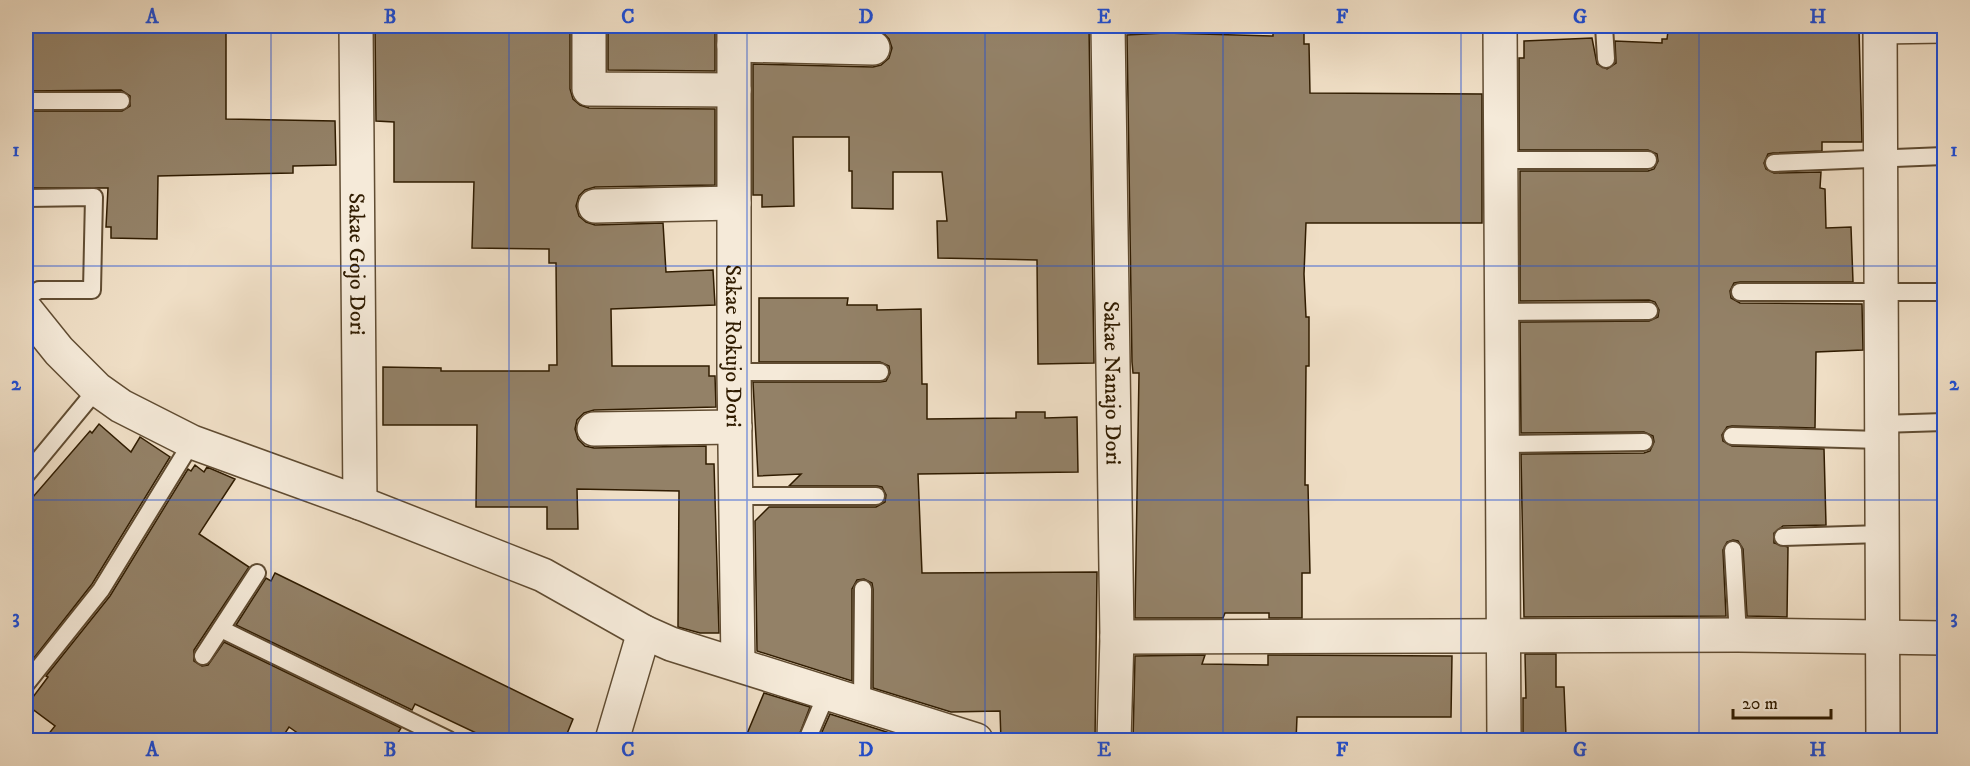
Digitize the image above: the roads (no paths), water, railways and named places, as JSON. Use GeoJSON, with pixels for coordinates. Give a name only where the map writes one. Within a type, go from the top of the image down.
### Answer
{"type":"FeatureCollection","features":[{"type":"Feature","properties":{"kind":"street","name":"Sakae Gojo Dori"},"geometry":{"type":"LineString","coordinates":[[356,26],[360,503]]}},
{"type":"Feature","properties":{"kind":"street"},"geometry":{"type":"LineString","coordinates":[[589,26],[589,89],[734,90]]}},
{"type":"Feature","properties":{"kind":"street","name":"Sakae Nanajo Dori"},"geometry":{"type":"LineString","coordinates":[[1108,26],[1117,637],[1114,741]]}},
{"type":"Feature","properties":{"kind":"street"},"geometry":{"type":"LineString","coordinates":[[1500,26],[1504,741]]}},
{"type":"Feature","properties":{"kind":"street"},"geometry":{"type":"LineString","coordinates":[[1883,741],[1880,26],[1944,26]]}},
{"type":"Feature","properties":{"kind":"street"},"geometry":{"type":"LineString","coordinates":[[734,35],[873,48]]}},
{"type":"Feature","properties":{"kind":"street","name":"Sakae Rokujo Dori"},"geometry":{"type":"LineString","coordinates":[[734,35],[734,372],[738,664]]}},
{"type":"Feature","properties":{"kind":"street"},"geometry":{"type":"LineString","coordinates":[[595,206],[734,202]]}},
{"type":"Feature","properties":{"kind":"street"},"geometry":{"type":"LineString","coordinates":[[26,310],[59,351],[97,389],[121,406],[192,442],[360,503],[543,575],[644,632],[671,644],[976,741]]}},
{"type":"Feature","properties":{"kind":"street"},"geometry":{"type":"LineString","coordinates":[[594,429],[735,427]]}},
{"type":"Feature","properties":{"kind":"street"},"geometry":{"type":"LineString","coordinates":[[612,741],[644,632]]}},
{"type":"Feature","properties":{"kind":"street"},"geometry":{"type":"LineString","coordinates":[[1117,637],[1738,635],[1944,638]]}},
{"type":"Feature","properties":{"kind":"lane"},"geometry":{"type":"LineString","coordinates":[[1604,26],[1606,59]]}},
{"type":"Feature","properties":{"kind":"lane"},"geometry":{"type":"LineString","coordinates":[[26,101],[121,101]]}},
{"type":"Feature","properties":{"kind":"lane"},"geometry":{"type":"LineString","coordinates":[[1774,163],[1944,156]]}},
{"type":"Feature","properties":{"kind":"lane"},"geometry":{"type":"LineString","coordinates":[[1499,160],[1648,160]]}},
{"type":"Feature","properties":{"kind":"lane"},"geometry":{"type":"LineString","coordinates":[[26,198],[94,196],[92,290],[39,290],[26,298]]}},
{"type":"Feature","properties":{"kind":"lane"},"geometry":{"type":"LineString","coordinates":[[1740,292],[1944,292]]}},
{"type":"Feature","properties":{"kind":"lane"},"geometry":{"type":"LineString","coordinates":[[1501,312],[1649,311]]}},
{"type":"Feature","properties":{"kind":"lane"},"geometry":{"type":"LineString","coordinates":[[734,372],[880,372]]}},
{"type":"Feature","properties":{"kind":"lane"},"geometry":{"type":"LineString","coordinates":[[26,475],[97,389]]}},
{"type":"Feature","properties":{"kind":"lane"},"geometry":{"type":"LineString","coordinates":[[1732,436],[1881,432],[1944,422]]}},
{"type":"Feature","properties":{"kind":"lane"},"geometry":{"type":"LineString","coordinates":[[26,684],[101,590],[192,442]]}},
{"type":"Feature","properties":{"kind":"lane"},"geometry":{"type":"LineString","coordinates":[[1501,444],[1644,442]]}},
{"type":"Feature","properties":{"kind":"lane"},"geometry":{"type":"LineString","coordinates":[[737,496],[876,496]]}},
{"type":"Feature","properties":{"kind":"lane"},"geometry":{"type":"LineString","coordinates":[[1783,537],[1881,534]]}},
{"type":"Feature","properties":{"kind":"lane"},"geometry":{"type":"LineString","coordinates":[[1734,550],[1738,635]]}},
{"type":"Feature","properties":{"kind":"lane"},"geometry":{"type":"LineString","coordinates":[[203,656],[257,573]]}},
{"type":"Feature","properties":{"kind":"lane"},"geometry":{"type":"LineString","coordinates":[[862,705],[863,589]]}},
{"type":"Feature","properties":{"kind":"lane"},"geometry":{"type":"LineString","coordinates":[[221,629],[449,741]]}},
{"type":"Feature","properties":{"kind":"lane"},"geometry":{"type":"LineString","coordinates":[[807,741],[827,693]]}}]}
